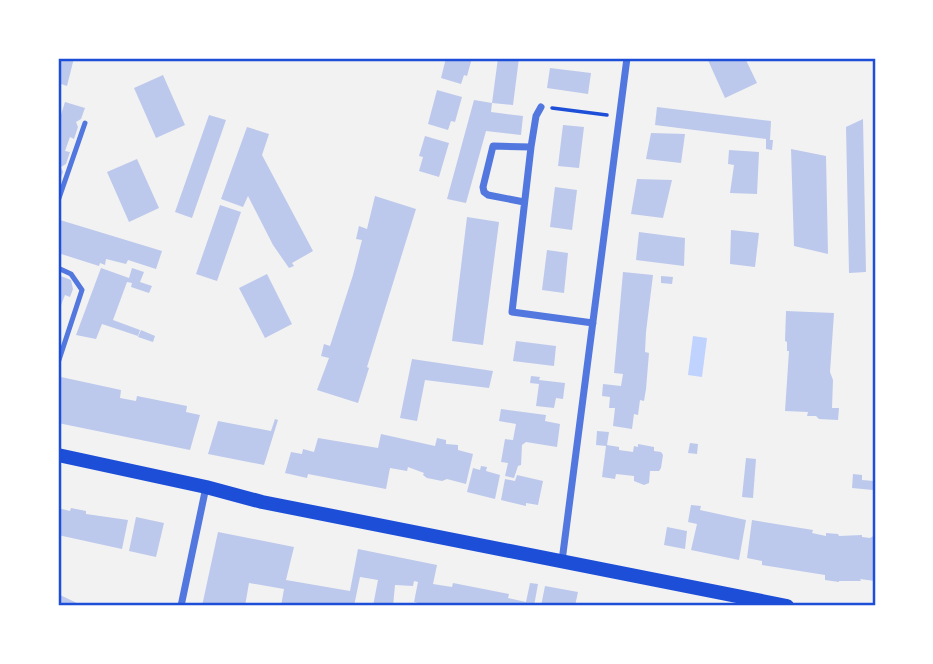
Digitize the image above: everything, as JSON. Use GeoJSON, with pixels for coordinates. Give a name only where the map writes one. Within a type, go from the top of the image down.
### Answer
{"type":"FeatureCollection","features":[{"type":"Feature","properties":{"kind":"main road"},"geometry":{"type":"LineString","coordinates":[[58,455],[262,502],[787,606]]}},
{"type":"Feature","properties":{"kind":"street"},"geometry":{"type":"LineString","coordinates":[[562,562],[627,58]]}},
{"type":"Feature","properties":{"kind":"street"},"geometry":{"type":"LineString","coordinates":[[541,107],[536,116],[531,147],[513,312],[593,323]]}},
{"type":"Feature","properties":{"kind":"street"},"geometry":{"type":"LineString","coordinates":[[524,202],[488,195],[483,187],[493,146],[531,147]]}},
{"type":"Feature","properties":{"kind":"street"},"geometry":{"type":"LineString","coordinates":[[181,606],[206,487]]}},
{"type":"Feature","properties":{"kind":"lane"},"geometry":{"type":"LineString","coordinates":[[58,201],[85,123]]}},
{"type":"Feature","properties":{"kind":"lane"},"geometry":{"type":"LineString","coordinates":[[58,268],[71,274],[82,290],[58,363]]}},
{"type":"Feature","properties":{"kind":"path"},"geometry":{"type":"LineString","coordinates":[[541,107],[620,116]]}},
{"type":"Feature","properties":{"kind":"water"},"geometry":{"type":"Polygon","coordinates":[[[693,336],[707,338],[702,377],[688,375],[693,336]]]}},
{"type":"Feature","properties":{"kind":"building"},"geometry":{"type":"Polygon","coordinates":[[[58,58],[74,58],[67,86],[58,83],[58,58]]]}},
{"type":"Feature","properties":{"kind":"building"},"geometry":{"type":"Polygon","coordinates":[[[446,58],[472,58],[467,76],[464,75],[461,84],[441,78],[446,58]]]}},
{"type":"Feature","properties":{"kind":"building"},"geometry":{"type":"Polygon","coordinates":[[[498,58],[519,58],[513,105],[492,103],[498,58]]]}},
{"type":"Feature","properties":{"kind":"building"},"geometry":{"type":"Polygon","coordinates":[[[707,58],[745,58],[757,83],[725,98],[707,58]]]}},
{"type":"Feature","properties":{"kind":"building"},"geometry":{"type":"Polygon","coordinates":[[[550,68],[591,73],[588,94],[547,88],[550,68]]]}},
{"type":"Feature","properties":{"kind":"building"},"geometry":{"type":"Polygon","coordinates":[[[163,75],[185,125],[156,138],[134,88],[163,75]]]}},
{"type":"Feature","properties":{"kind":"building"},"geometry":{"type":"Polygon","coordinates":[[[437,90],[462,97],[455,122],[451,121],[448,130],[428,124],[437,90]]]}},
{"type":"Feature","properties":{"kind":"building"},"geometry":{"type":"Polygon","coordinates":[[[474,100],[492,103],[491,112],[523,116],[521,135],[486,131],[466,203],[447,199],[474,100]]]}},
{"type":"Feature","properties":{"kind":"building"},"geometry":{"type":"Polygon","coordinates":[[[65,102],[85,108],[81,119],[76,122],[78,127],[74,139],[70,137],[65,151],[70,152],[66,164],[61,167],[63,172],[58,186],[58,124],[65,102]]]}},
{"type":"Feature","properties":{"kind":"building"},"geometry":{"type":"Polygon","coordinates":[[[657,107],[771,121],[772,150],[766,149],[766,139],[655,125],[657,107]]]}},
{"type":"Feature","properties":{"kind":"building"},"geometry":{"type":"Polygon","coordinates":[[[209,115],[226,120],[192,218],[175,212],[209,115]]]}},
{"type":"Feature","properties":{"kind":"building"},"geometry":{"type":"Polygon","coordinates":[[[863,119],[866,272],[849,273],[846,127],[863,119]]]}},
{"type":"Feature","properties":{"kind":"building"},"geometry":{"type":"Polygon","coordinates":[[[563,125],[584,127],[579,168],[558,166],[563,125]]]}},
{"type":"Feature","properties":{"kind":"building"},"geometry":{"type":"Polygon","coordinates":[[[247,127],[269,134],[262,155],[313,251],[292,263],[294,266],[289,268],[273,245],[248,196],[243,207],[221,199],[247,127]]]}},
{"type":"Feature","properties":{"kind":"building"},"geometry":{"type":"Polygon","coordinates":[[[651,133],[685,134],[681,163],[646,159],[651,133]]]}},
{"type":"Feature","properties":{"kind":"building"},"geometry":{"type":"Polygon","coordinates":[[[425,136],[449,143],[439,177],[419,171],[423,157],[419,156],[425,136]]]}},
{"type":"Feature","properties":{"kind":"building"},"geometry":{"type":"Polygon","coordinates":[[[791,149],[826,156],[828,254],[794,246],[791,149]]]}},
{"type":"Feature","properties":{"kind":"building"},"geometry":{"type":"Polygon","coordinates":[[[729,150],[759,152],[757,194],[730,193],[734,165],[728,164],[729,150]]]}},
{"type":"Feature","properties":{"kind":"building"},"geometry":{"type":"Polygon","coordinates":[[[137,159],[159,208],[129,222],[107,172],[137,159]]]}},
{"type":"Feature","properties":{"kind":"building"},"geometry":{"type":"Polygon","coordinates":[[[637,179],[672,180],[663,218],[631,214],[637,179]]]}},
{"type":"Feature","properties":{"kind":"building"},"geometry":{"type":"Polygon","coordinates":[[[555,187],[577,190],[572,230],[550,227],[555,187]]]}},
{"type":"Feature","properties":{"kind":"building"},"geometry":{"type":"Polygon","coordinates":[[[375,196],[416,209],[358,403],[317,390],[329,358],[321,356],[324,344],[330,346],[362,240],[356,239],[359,226],[367,229],[375,196]]]}},
{"type":"Feature","properties":{"kind":"building"},"geometry":{"type":"Polygon","coordinates":[[[220,205],[241,212],[217,281],[196,274],[220,205]]]}},
{"type":"Feature","properties":{"kind":"building"},"geometry":{"type":"Polygon","coordinates":[[[467,217],[499,222],[483,345],[452,341],[467,217]]]}},
{"type":"Feature","properties":{"kind":"building"},"geometry":{"type":"Polygon","coordinates":[[[60,220],[162,251],[156,269],[128,260],[126,264],[106,259],[105,265],[100,263],[99,266],[58,253],[60,220]]]}},
{"type":"Feature","properties":{"kind":"building"},"geometry":{"type":"Polygon","coordinates":[[[731,230],[759,233],[755,267],[730,264],[731,230]]]}},
{"type":"Feature","properties":{"kind":"building"},"geometry":{"type":"Polygon","coordinates":[[[639,232],[685,238],[684,266],[636,260],[639,232]]]}},
{"type":"Feature","properties":{"kind":"building"},"geometry":{"type":"Polygon","coordinates":[[[547,250],[568,253],[564,293],[542,290],[547,250]]]}},
{"type":"Feature","properties":{"kind":"building"},"geometry":{"type":"Polygon","coordinates":[[[101,268],[129,278],[132,268],[144,272],[140,282],[152,286],[149,293],[131,287],[132,283],[127,282],[113,320],[140,330],[138,336],[102,324],[96,339],[76,335],[101,268]]]}},
{"type":"Feature","properties":{"kind":"building"},"geometry":{"type":"Polygon","coordinates":[[[623,272],[653,275],[646,332],[645,352],[649,353],[646,389],[644,401],[640,400],[638,415],[634,414],[632,429],[613,426],[615,408],[609,408],[610,397],[602,396],[603,384],[621,386],[623,374],[614,373],[623,272]]]}},
{"type":"Feature","properties":{"kind":"building"},"geometry":{"type":"Polygon","coordinates":[[[267,274],[292,324],[265,338],[239,288],[267,274]]]}},
{"type":"Feature","properties":{"kind":"building"},"geometry":{"type":"Polygon","coordinates":[[[58,275],[71,280],[73,289],[70,297],[65,295],[58,313],[58,275]]]}},
{"type":"Feature","properties":{"kind":"building"},"geometry":{"type":"Polygon","coordinates":[[[661,276],[673,277],[672,284],[661,283],[661,276]]]}},
{"type":"Feature","properties":{"kind":"building"},"geometry":{"type":"Polygon","coordinates":[[[786,311],[834,313],[830,372],[833,380],[832,408],[839,408],[838,420],[807,416],[808,412],[785,411],[789,351],[785,341],[786,311]]]}},
{"type":"Feature","properties":{"kind":"building"},"geometry":{"type":"Polygon","coordinates":[[[141,330],[155,336],[153,342],[138,337],[141,330]]]}},
{"type":"Feature","properties":{"kind":"building"},"geometry":{"type":"Polygon","coordinates":[[[516,341],[556,346],[554,366],[513,361],[516,341]]]}},
{"type":"Feature","properties":{"kind":"building"},"geometry":{"type":"Polygon","coordinates":[[[412,359],[493,371],[489,388],[425,380],[417,421],[400,418],[412,359]]]}},
{"type":"Feature","properties":{"kind":"building"},"geometry":{"type":"Polygon","coordinates":[[[531,376],[540,377],[539,380],[565,383],[563,399],[556,398],[554,408],[536,406],[539,384],[530,383],[531,376]]]}},
{"type":"Feature","properties":{"kind":"building"},"geometry":{"type":"Polygon","coordinates":[[[61,377],[121,390],[120,398],[136,401],[137,396],[187,406],[186,412],[200,415],[190,450],[58,423],[58,385],[61,377]]]}},
{"type":"Feature","properties":{"kind":"building"},"geometry":{"type":"Polygon","coordinates":[[[501,409],[546,415],[545,421],[560,424],[557,447],[526,442],[522,445],[521,465],[518,466],[514,478],[505,476],[508,463],[501,462],[505,439],[513,440],[516,424],[499,421],[501,409]]]}},
{"type":"Feature","properties":{"kind":"building"},"geometry":{"type":"Polygon","coordinates":[[[275,419],[278,420],[264,465],[208,454],[218,421],[271,431],[275,419]]]}},
{"type":"Feature","properties":{"kind":"building"},"geometry":{"type":"Polygon","coordinates":[[[597,431],[609,432],[607,445],[619,447],[619,450],[633,452],[634,446],[638,447],[638,444],[654,447],[654,451],[663,455],[661,468],[659,471],[650,471],[649,483],[644,485],[634,481],[634,476],[616,474],[615,479],[602,477],[606,446],[596,445],[597,431]]]}},
{"type":"Feature","properties":{"kind":"building"},"geometry":{"type":"Polygon","coordinates":[[[381,434],[435,446],[437,438],[446,440],[446,444],[458,445],[458,450],[473,454],[466,484],[427,478],[424,473],[408,467],[407,471],[390,468],[386,489],[308,474],[307,478],[285,473],[291,452],[302,454],[303,449],[314,452],[318,438],[378,448],[381,434]]]}},
{"type":"Feature","properties":{"kind":"building"},"geometry":{"type":"Polygon","coordinates":[[[690,443],[698,444],[697,454],[688,453],[690,443]]]}},
{"type":"Feature","properties":{"kind":"building"},"geometry":{"type":"Polygon","coordinates":[[[746,458],[756,459],[753,498],[742,497],[746,458]]]}},
{"type":"Feature","properties":{"kind":"building"},"geometry":{"type":"Polygon","coordinates":[[[481,466],[487,467],[486,471],[500,475],[495,499],[467,492],[473,468],[480,470],[481,466]]]}},
{"type":"Feature","properties":{"kind":"building"},"geometry":{"type":"Polygon","coordinates":[[[853,474],[862,475],[862,480],[874,481],[873,490],[852,488],[853,474]]]}},
{"type":"Feature","properties":{"kind":"building"},"geometry":{"type":"Polygon","coordinates":[[[517,475],[543,481],[538,505],[526,503],[526,506],[501,500],[505,479],[515,481],[517,475]]]}},
{"type":"Feature","properties":{"kind":"building"},"geometry":{"type":"Polygon","coordinates":[[[691,505],[701,506],[700,510],[746,520],[739,560],[691,550],[697,524],[688,522],[691,505]]]}},
{"type":"Feature","properties":{"kind":"building"},"geometry":{"type":"Polygon","coordinates":[[[58,508],[70,511],[71,508],[86,511],[86,514],[128,520],[122,549],[58,535],[58,508]]]}},
{"type":"Feature","properties":{"kind":"building"},"geometry":{"type":"Polygon","coordinates":[[[136,517],[164,523],[156,557],[129,551],[136,517]]]}},
{"type":"Feature","properties":{"kind":"building"},"geometry":{"type":"Polygon","coordinates":[[[752,520],[813,530],[812,533],[826,536],[826,533],[870,538],[875,535],[875,581],[825,580],[825,575],[762,565],[762,561],[747,558],[752,520]]]}},
{"type":"Feature","properties":{"kind":"building"},"geometry":{"type":"Polygon","coordinates":[[[667,527],[687,531],[685,549],[664,545],[667,527]]]}},
{"type":"Feature","properties":{"kind":"building"},"geometry":{"type":"Polygon","coordinates":[[[218,532],[294,547],[286,580],[350,591],[358,549],[437,565],[433,584],[452,587],[453,583],[509,594],[508,598],[526,602],[530,583],[538,584],[534,606],[429,606],[414,602],[418,582],[414,581],[413,586],[395,585],[393,606],[373,606],[378,580],[360,577],[354,606],[281,606],[284,589],[249,583],[245,606],[202,606],[218,532]]]}},
{"type":"Feature","properties":{"kind":"building"},"geometry":{"type":"Polygon","coordinates":[[[545,586],[578,592],[575,606],[541,606],[545,586]]]}},
{"type":"Feature","properties":{"kind":"building"},"geometry":{"type":"Polygon","coordinates":[[[58,594],[83,606],[66,606],[58,602],[58,594]]]}}]}
